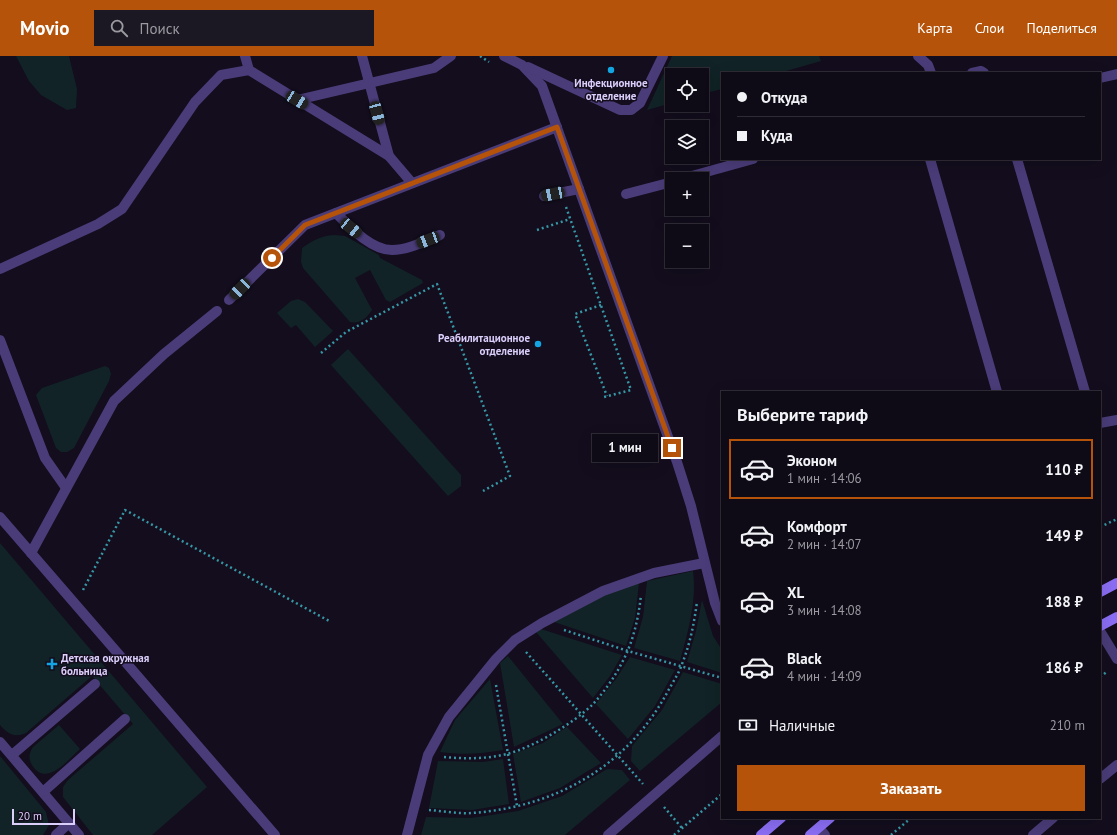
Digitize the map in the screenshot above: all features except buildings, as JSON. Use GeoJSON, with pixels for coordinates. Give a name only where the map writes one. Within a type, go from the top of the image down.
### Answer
{"type":"FeatureCollection","features":[{"type":"Feature","properties":{"kind":"main road"},"geometry":{"type":"LineString","coordinates":[[1101,591],[1117,583]]}},
{"type":"Feature","properties":{"kind":"main road"},"geometry":{"type":"LineString","coordinates":[[1101,625],[1117,617]]}},
{"type":"Feature","properties":{"kind":"main road"},"geometry":{"type":"LineString","coordinates":[[761,835],[780,819]]}},
{"type":"Feature","properties":{"kind":"main road"},"geometry":{"type":"LineString","coordinates":[[810,835],[822,831],[829,819]]}},
{"type":"Feature","properties":{"kind":"lane"},"geometry":{"type":"LineString","coordinates":[[245,56],[248,70]]}},
{"type":"Feature","properties":{"kind":"lane"},"geometry":{"type":"LineString","coordinates":[[362,56],[389,156]]}},
{"type":"Feature","properties":{"kind":"lane"},"geometry":{"type":"LineString","coordinates":[[297,100],[434,68],[451,56]]}},
{"type":"Feature","properties":{"kind":"lane"},"geometry":{"type":"LineString","coordinates":[[504,56],[620,110],[631,110],[640,103],[663,56]]}},
{"type":"Feature","properties":{"kind":"lane"},"geometry":{"type":"LineString","coordinates":[[918,56],[928,65],[931,72]]}},
{"type":"Feature","properties":{"kind":"lane"},"geometry":{"type":"LineString","coordinates":[[522,65],[542,86],[557,127],[677,462],[691,506],[704,562],[721,619]]}},
{"type":"Feature","properties":{"kind":"lane"},"geometry":{"type":"LineString","coordinates":[[0,269],[98,224],[122,209],[194,102],[221,75],[248,70],[389,156],[412,183]]}},
{"type":"Feature","properties":{"kind":"lane"},"geometry":{"type":"LineString","coordinates":[[1101,78],[1117,74]]}},
{"type":"Feature","properties":{"kind":"lane"},"geometry":{"type":"LineString","coordinates":[[229,300],[305,225],[557,127]]}},
{"type":"Feature","properties":{"kind":"lane"},"geometry":{"type":"LineString","coordinates":[[706,172],[749,160]]}},
{"type":"Feature","properties":{"kind":"lane"},"geometry":{"type":"LineString","coordinates":[[930,160],[997,391]]}},
{"type":"Feature","properties":{"kind":"lane"},"geometry":{"type":"LineString","coordinates":[[1017,160],[1085,391]]}},
{"type":"Feature","properties":{"kind":"lane"},"geometry":{"type":"LineString","coordinates":[[626,194],[665,184]]}},
{"type":"Feature","properties":{"kind":"lane"},"geometry":{"type":"LineString","coordinates":[[544,196],[579,189]]}},
{"type":"Feature","properties":{"kind":"lane"},"geometry":{"type":"LineString","coordinates":[[336,214],[375,245],[392,250],[416,244],[440,235]]}},
{"type":"Feature","properties":{"kind":"lane"},"geometry":{"type":"LineString","coordinates":[[31,553],[114,401],[164,354],[217,311]]}},
{"type":"Feature","properties":{"kind":"lane"},"geometry":{"type":"LineString","coordinates":[[0,340],[45,458],[66,488]]}},
{"type":"Feature","properties":{"kind":"lane"},"geometry":{"type":"LineString","coordinates":[[1101,423],[1117,420]]}},
{"type":"Feature","properties":{"kind":"lane"},"geometry":{"type":"LineString","coordinates":[[0,517],[275,835]]}},
{"type":"Feature","properties":{"kind":"lane"},"geometry":{"type":"LineString","coordinates":[[407,835],[428,755],[449,717],[492,664],[515,640],[542,623],[603,591],[643,577],[704,562]]}},
{"type":"Feature","properties":{"kind":"lane"},"geometry":{"type":"LineString","coordinates":[[1101,633],[1117,659]]}},
{"type":"Feature","properties":{"kind":"lane"},"geometry":{"type":"LineString","coordinates":[[12,756],[95,684]]}},
{"type":"Feature","properties":{"kind":"lane"},"geometry":{"type":"LineString","coordinates":[[43,792],[125,719]]}},
{"type":"Feature","properties":{"kind":"lane"},"geometry":{"type":"LineString","coordinates":[[608,835],[721,737]]}},
{"type":"Feature","properties":{"kind":"lane"},"geometry":{"type":"LineString","coordinates":[[0,742],[79,835]]}},
{"type":"Feature","properties":{"kind":"lane"},"geometry":{"type":"LineString","coordinates":[[1101,778],[1117,765]]}},
{"type":"Feature","properties":{"kind":"lane"},"geometry":{"type":"LineString","coordinates":[[1033,835],[1052,819]]}},
{"type":"Feature","properties":{"kind":"lane"},"geometry":{"type":"LineString","coordinates":[[56,835],[69,824]]}},
{"type":"Feature","properties":{"kind":"path"},"geometry":{"type":"LineString","coordinates":[[480,56],[495,66]]}},
{"type":"Feature","properties":{"kind":"path"},"geometry":{"type":"LineString","coordinates":[[562,193],[631,390],[605,396],[575,314],[601,305]]}},
{"type":"Feature","properties":{"kind":"path"},"geometry":{"type":"LineString","coordinates":[[537,230],[570,218]]}},
{"type":"Feature","properties":{"kind":"path"},"geometry":{"type":"LineString","coordinates":[[321,353],[346,332],[437,284],[510,476],[483,491]]}},
{"type":"Feature","properties":{"kind":"path"},"geometry":{"type":"LineString","coordinates":[[76,604],[125,510],[331,622]]}},
{"type":"Feature","properties":{"kind":"path"},"geometry":{"type":"LineString","coordinates":[[1101,527],[1117,519]]}},
{"type":"Feature","properties":{"kind":"path"},"geometry":{"type":"LineString","coordinates":[[428,755],[459,758],[482,758],[508,753],[539,740],[581,714],[593,704],[613,677],[628,651],[638,618],[643,577]]}},
{"type":"Feature","properties":{"kind":"path"},"geometry":{"type":"LineString","coordinates":[[413,809],[471,813],[517,806],[560,793],[605,767],[618,756],[659,709],[682,666],[693,631],[698,601]]}},
{"type":"Feature","properties":{"kind":"path"},"geometry":{"type":"LineString","coordinates":[[542,623],[628,651],[721,678]]}},
{"type":"Feature","properties":{"kind":"path"},"geometry":{"type":"LineString","coordinates":[[515,640],[682,828]]}},
{"type":"Feature","properties":{"kind":"path"},"geometry":{"type":"LineString","coordinates":[[492,664],[517,806]]}},
{"type":"Feature","properties":{"kind":"path"},"geometry":{"type":"LineString","coordinates":[[674,835],[721,795]]}},
{"type":"Feature","properties":{"kind":"path"},"geometry":{"type":"LineString","coordinates":[[891,835],[910,819]]}},
{"type":"Feature","properties":{"kind":"shaded area"},"geometry":{"type":"Polygon","coordinates":[[[16,56],[69,56],[77,89],[76,108],[67,110],[41,95],[29,81],[16,56]]]}},
{"type":"Feature","properties":{"kind":"shaded area"},"geometry":{"type":"Polygon","coordinates":[[[672,56],[819,56],[821,61],[782,72],[721,72],[721,89],[709,92],[709,68],[666,68],[672,56]]]}},
{"type":"Feature","properties":{"kind":"shaded area"},"geometry":{"type":"Polygon","coordinates":[[[665,71],[665,105],[647,110],[665,71]]]}},
{"type":"Feature","properties":{"kind":"shaded area"},"geometry":{"type":"Polygon","coordinates":[[[334,235],[345,236],[379,255],[380,258],[422,280],[423,283],[390,302],[386,300],[370,270],[355,278],[372,310],[363,320],[350,322],[303,268],[301,262],[302,248],[317,239],[334,235]]]}},
{"type":"Feature","properties":{"kind":"shaded area"},"geometry":{"type":"Polygon","coordinates":[[[298,299],[305,302],[333,331],[315,347],[296,325],[291,328],[277,313],[291,301],[298,299]]]}},
{"type":"Feature","properties":{"kind":"shaded area"},"geometry":{"type":"Polygon","coordinates":[[[348,349],[461,475],[461,486],[448,496],[331,365],[348,349]]]}},
{"type":"Feature","properties":{"kind":"shaded area"},"geometry":{"type":"Polygon","coordinates":[[[105,366],[109,368],[111,374],[109,381],[74,448],[67,452],[61,452],[56,448],[36,395],[42,388],[105,366]]]}},
{"type":"Feature","properties":{"kind":"shaded area"},"geometry":{"type":"Polygon","coordinates":[[[0,543],[207,787],[152,835],[93,835],[63,797],[63,787],[68,780],[133,724],[92,676],[26,733],[15,735],[6,731],[0,725],[0,543]]]}},
{"type":"Feature","properties":{"kind":"shaded area"},"geometry":{"type":"Polygon","coordinates":[[[693,571],[693,605],[689,628],[680,661],[634,648],[643,617],[647,581],[693,571]]]}},
{"type":"Feature","properties":{"kind":"shaded area"},"geometry":{"type":"Polygon","coordinates":[[[639,583],[635,618],[626,646],[551,621],[605,594],[639,583]]]}},
{"type":"Feature","properties":{"kind":"shaded area"},"geometry":{"type":"Polygon","coordinates":[[[702,600],[713,636],[721,648],[721,673],[687,662],[696,631],[702,600]]]}},
{"type":"Feature","properties":{"kind":"shaded area"},"geometry":{"type":"Polygon","coordinates":[[[541,629],[622,655],[610,676],[593,698],[536,632],[541,629]]]}},
{"type":"Feature","properties":{"kind":"shaded area"},"geometry":{"type":"Polygon","coordinates":[[[508,656],[563,724],[514,747],[500,663],[508,656]]]}},
{"type":"Feature","properties":{"kind":"shaded area"},"geometry":{"type":"Polygon","coordinates":[[[630,657],[675,670],[655,706],[628,739],[596,704],[616,679],[630,657]]]}},
{"type":"Feature","properties":{"kind":"shaded area"},"geometry":{"type":"Polygon","coordinates":[[[683,672],[721,684],[721,703],[640,771],[631,761],[632,746],[662,710],[683,672]]]}},
{"type":"Feature","properties":{"kind":"shaded area"},"geometry":{"type":"Polygon","coordinates":[[[490,679],[503,750],[472,754],[440,752],[455,720],[490,679]]]}},
{"type":"Feature","properties":{"kind":"shaded area"},"geometry":{"type":"Polygon","coordinates":[[[59,725],[80,749],[57,770],[44,774],[32,765],[30,753],[33,747],[59,725]]]}},
{"type":"Feature","properties":{"kind":"shaded area"},"geometry":{"type":"Polygon","coordinates":[[[567,727],[601,763],[560,788],[521,802],[513,754],[543,743],[567,727]]]}},
{"type":"Feature","properties":{"kind":"shaded area"},"geometry":{"type":"Polygon","coordinates":[[[0,756],[46,812],[49,825],[43,835],[0,835],[0,756]]]}},
{"type":"Feature","properties":{"kind":"shaded area"},"geometry":{"type":"Polygon","coordinates":[[[503,759],[509,804],[472,810],[429,808],[438,761],[483,762],[503,759]]]}},
{"type":"Feature","properties":{"kind":"shaded area"},"geometry":{"type":"Polygon","coordinates":[[[607,769],[622,770],[630,780],[565,835],[421,835],[426,817],[471,818],[518,811],[562,796],[607,769]]]}},
{"type":"Feature","properties":{"kind":"place","name":"Инфекционное отделение"},"geometry":{"type":"Point","coordinates":[611,70]}},
{"type":"Feature","properties":{"kind":"place","name":"Реабилитационное отделение"},"geometry":{"type":"Point","coordinates":[538,344]}},
{"type":"Feature","properties":{"kind":"place","name":"Детская окружная больница"},"geometry":{"type":"Point","coordinates":[52,664]}},
{"type":"Feature","properties":{"kind":"route"},"geometry":{"type":"LineString","coordinates":[[272,258],[305,225],[557,127],[672,448]]}}]}
